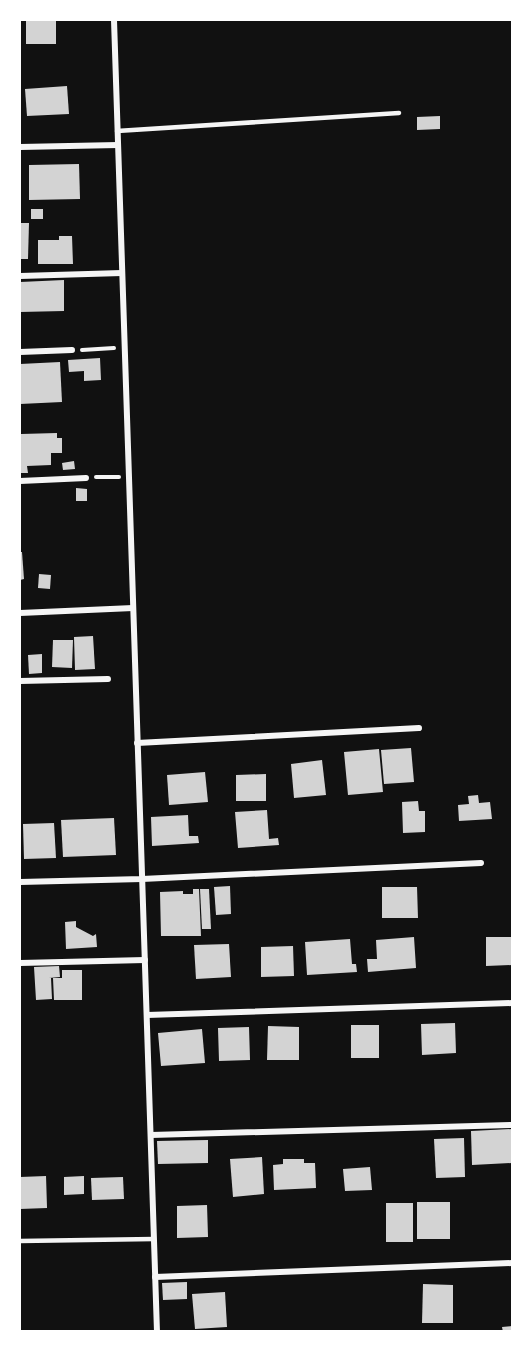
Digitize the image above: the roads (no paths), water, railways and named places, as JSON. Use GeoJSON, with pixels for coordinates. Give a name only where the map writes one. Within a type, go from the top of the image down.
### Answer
{"type":"FeatureCollection","features":[{"type":"Feature","properties":{"kind":"street"},"geometry":{"type":"LineString","coordinates":[[114,20],[157,1332]]}},
{"type":"Feature","properties":{"kind":"street"},"geometry":{"type":"LineString","coordinates":[[20,147],[117,145]]}},
{"type":"Feature","properties":{"kind":"street"},"geometry":{"type":"LineString","coordinates":[[20,276],[122,273]]}},
{"type":"Feature","properties":{"kind":"street"},"geometry":{"type":"LineString","coordinates":[[20,352],[72,350]]}},
{"type":"Feature","properties":{"kind":"street"},"geometry":{"type":"LineString","coordinates":[[20,481],[86,478]]}},
{"type":"Feature","properties":{"kind":"street"},"geometry":{"type":"LineString","coordinates":[[20,613],[133,608]]}},
{"type":"Feature","properties":{"kind":"street"},"geometry":{"type":"LineString","coordinates":[[20,681],[108,680]]}},
{"type":"Feature","properties":{"kind":"street"},"geometry":{"type":"LineString","coordinates":[[138,743],[419,728]]}},
{"type":"Feature","properties":{"kind":"street"},"geometry":{"type":"LineString","coordinates":[[20,882],[142,879],[481,863]]}},
{"type":"Feature","properties":{"kind":"street"},"geometry":{"type":"LineString","coordinates":[[20,963],[145,960]]}},
{"type":"Feature","properties":{"kind":"street"},"geometry":{"type":"LineString","coordinates":[[147,1015],[513,1003]]}},
{"type":"Feature","properties":{"kind":"street"},"geometry":{"type":"LineString","coordinates":[[151,1135],[513,1125]]}},
{"type":"Feature","properties":{"kind":"street"},"geometry":{"type":"LineString","coordinates":[[155,1277],[513,1263]]}},
{"type":"Feature","properties":{"kind":"lane"},"geometry":{"type":"LineString","coordinates":[[117,131],[399,112]]}},
{"type":"Feature","properties":{"kind":"lane"},"geometry":{"type":"LineString","coordinates":[[20,1241],[154,1239]]}}]}
